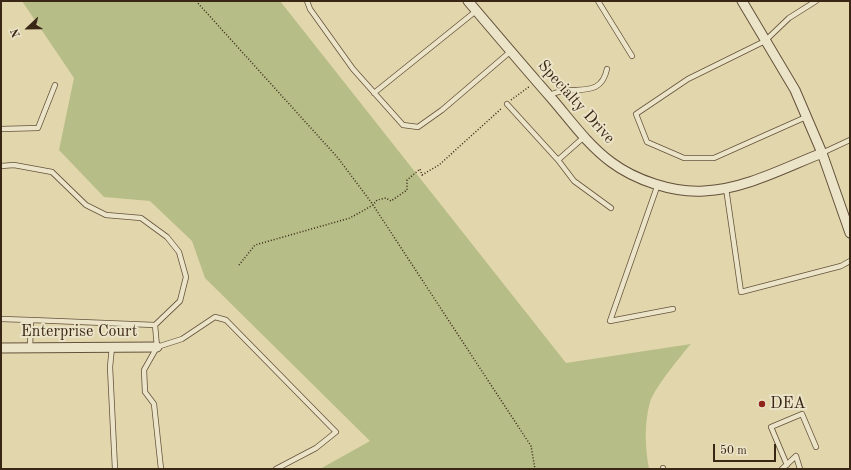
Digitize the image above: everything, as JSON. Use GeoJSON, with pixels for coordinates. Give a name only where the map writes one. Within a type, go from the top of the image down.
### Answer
{"type":"FeatureCollection","features":[{"type":"Feature","properties":{"kind":"street","name":"Specialty Drive"},"geometry":{"type":"LineString","coordinates":[[468,1],[584,137],[621,169],[658,184],[681,190],[697,190],[744,184],[822,153]]}},
{"type":"Feature","properties":{"kind":"street"},"geometry":{"type":"LineString","coordinates":[[742,1],[795,90],[822,153],[850,233]]}},
{"type":"Feature","properties":{"kind":"street","name":"Enterprise Court"},"geometry":{"type":"LineString","coordinates":[[1,348],[157,347]]}},
{"type":"Feature","properties":{"kind":"lane"},"geometry":{"type":"LineString","coordinates":[[308,1],[310,9],[348,63],[402,125],[418,127],[442,110],[511,51]]}},
{"type":"Feature","properties":{"kind":"lane"},"geometry":{"type":"LineString","coordinates":[[598,1],[632,56]]}},
{"type":"Feature","properties":{"kind":"lane"},"geometry":{"type":"LineString","coordinates":[[806,117],[714,158],[684,158],[647,142],[636,114],[688,79],[765,41],[789,18],[816,1]]}},
{"type":"Feature","properties":{"kind":"lane"},"geometry":{"type":"LineString","coordinates":[[374,93],[476,10]]}},
{"type":"Feature","properties":{"kind":"lane"},"geometry":{"type":"LineString","coordinates":[[549,96],[564,90],[591,89],[597,87],[605,79],[607,69]]}},
{"type":"Feature","properties":{"kind":"lane"},"geometry":{"type":"LineString","coordinates":[[1,129],[38,128],[54,85]]}},
{"type":"Feature","properties":{"kind":"lane"},"geometry":{"type":"LineString","coordinates":[[507,104],[558,160],[574,181],[611,208]]}},
{"type":"Feature","properties":{"kind":"lane"},"geometry":{"type":"LineString","coordinates":[[558,160],[584,137]]}},
{"type":"Feature","properties":{"kind":"lane"},"geometry":{"type":"LineString","coordinates":[[822,153],[850,140]]}},
{"type":"Feature","properties":{"kind":"lane"},"geometry":{"type":"LineString","coordinates":[[1,166],[14,165],[52,172],[86,205],[106,215],[141,218],[167,237],[179,252],[186,277],[180,301],[155,325],[1,319]]}},
{"type":"Feature","properties":{"kind":"lane"},"geometry":{"type":"LineString","coordinates":[[658,184],[610,321],[673,309]]}},
{"type":"Feature","properties":{"kind":"lane"},"geometry":{"type":"LineString","coordinates":[[726,187],[741,292],[841,266],[850,261]]}},
{"type":"Feature","properties":{"kind":"lane"},"geometry":{"type":"LineString","coordinates":[[157,347],[182,339],[215,317],[226,320],[336,432],[316,448],[276,469]]}},
{"type":"Feature","properties":{"kind":"lane"},"geometry":{"type":"LineString","coordinates":[[30,348],[31,320]]}},
{"type":"Feature","properties":{"kind":"lane"},"geometry":{"type":"LineString","coordinates":[[155,325],[157,347],[144,370],[145,392],[154,404],[161,469]]}},
{"type":"Feature","properties":{"kind":"lane"},"geometry":{"type":"LineString","coordinates":[[112,347],[110,367],[115,469]]}},
{"type":"Feature","properties":{"kind":"lane"},"geometry":{"type":"LineString","coordinates":[[800,469],[796,456],[784,468],[771,427],[802,414],[816,447]]}},
{"type":"Feature","properties":{"kind":"path"},"geometry":{"type":"LineString","coordinates":[[196,1],[338,158],[373,206],[531,446],[535,469]]}},
{"type":"Feature","properties":{"kind":"path"},"geometry":{"type":"LineString","coordinates":[[239,265],[255,245],[350,218],[373,206],[377,200],[386,198],[390,201],[407,190],[407,180],[420,169],[422,175],[439,165],[507,104],[537,82]]}},
{"type":"Feature","properties":{"kind":"green space"},"geometry":{"type":"Polygon","coordinates":[[[22,1],[280,1],[566,363],[691,344],[652,396],[648,410],[646,436],[649,469],[320,469],[370,441],[205,278],[192,241],[150,201],[104,197],[59,150],[74,78],[22,1]]]}},
{"type":"Feature","properties":{"kind":"place","name":"DEA"},"geometry":{"type":"Point","coordinates":[762,404]}}]}
